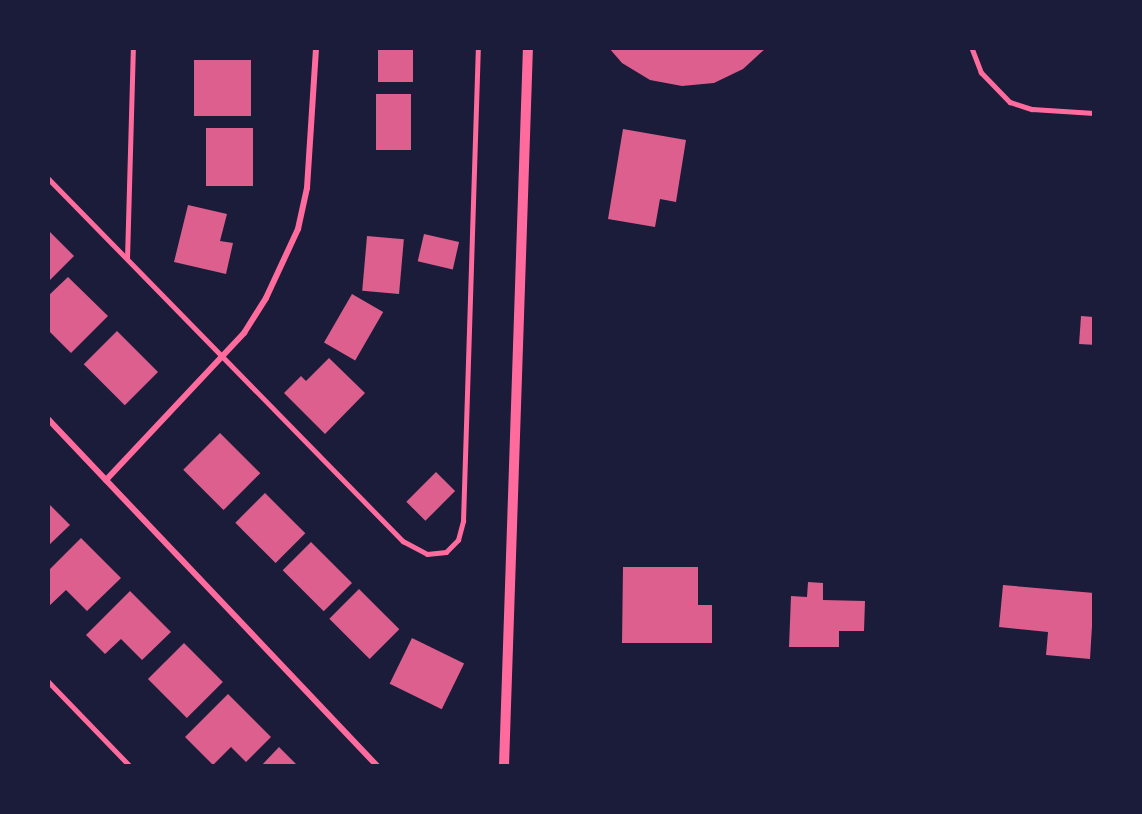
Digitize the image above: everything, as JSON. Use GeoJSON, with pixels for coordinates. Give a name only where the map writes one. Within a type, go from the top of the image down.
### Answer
{"type":"FeatureCollection","features":[{"type":"Feature","properties":{"kind":"street"},"geometry":{"type":"LineString","coordinates":[[106,480],[244,333],[266,298],[298,229],[307,188],[316,48]]}},
{"type":"Feature","properties":{"kind":"street"},"geometry":{"type":"LineString","coordinates":[[504,766],[528,48]]}},
{"type":"Feature","properties":{"kind":"street"},"geometry":{"type":"LineString","coordinates":[[48,419],[377,766]]}},
{"type":"Feature","properties":{"kind":"lane"},"geometry":{"type":"LineString","coordinates":[[127,259],[133,48]]}},
{"type":"Feature","properties":{"kind":"lane"},"geometry":{"type":"LineString","coordinates":[[48,178],[403,541],[427,554],[446,552],[458,540],[463,520],[478,48]]}},
{"type":"Feature","properties":{"kind":"lane"},"geometry":{"type":"LineString","coordinates":[[972,48],[981,72],[1010,102],[1032,109],[1094,113]]}},
{"type":"Feature","properties":{"kind":"lane"},"geometry":{"type":"LineString","coordinates":[[48,681],[130,766]]}},
{"type":"Feature","properties":{"kind":"building"},"geometry":{"type":"Polygon","coordinates":[[[378,48],[413,48],[413,82],[378,82],[378,48]]]}},
{"type":"Feature","properties":{"kind":"building"},"geometry":{"type":"Polygon","coordinates":[[[609,48],[766,48],[743,69],[714,83],[682,86],[650,80],[622,63],[609,48]]]}},
{"type":"Feature","properties":{"kind":"building"},"geometry":{"type":"Polygon","coordinates":[[[194,60],[251,60],[251,116],[194,116],[194,60]]]}},
{"type":"Feature","properties":{"kind":"building"},"geometry":{"type":"Polygon","coordinates":[[[376,94],[411,94],[411,150],[376,150],[376,94]]]}},
{"type":"Feature","properties":{"kind":"building"},"geometry":{"type":"Polygon","coordinates":[[[206,128],[253,128],[253,186],[206,186],[206,128]]]}},
{"type":"Feature","properties":{"kind":"building"},"geometry":{"type":"Polygon","coordinates":[[[623,129],[686,140],[676,202],[660,199],[655,227],[608,219],[623,129]]]}},
{"type":"Feature","properties":{"kind":"building"},"geometry":{"type":"Polygon","coordinates":[[[188,205],[227,214],[220,241],[233,243],[226,274],[174,262],[188,205]]]}},
{"type":"Feature","properties":{"kind":"building"},"geometry":{"type":"Polygon","coordinates":[[[48,230],[74,256],[48,282],[48,230]]]}},
{"type":"Feature","properties":{"kind":"building"},"geometry":{"type":"Polygon","coordinates":[[[424,234],[459,242],[453,269],[418,261],[424,234]]]}},
{"type":"Feature","properties":{"kind":"building"},"geometry":{"type":"Polygon","coordinates":[[[367,236],[404,239],[399,294],[362,291],[367,236]]]}},
{"type":"Feature","properties":{"kind":"building"},"geometry":{"type":"Polygon","coordinates":[[[68,277],[108,316],[71,353],[48,330],[48,296],[68,277]]]}},
{"type":"Feature","properties":{"kind":"building"},"geometry":{"type":"Polygon","coordinates":[[[352,294],[383,312],[355,360],[324,342],[352,294]]]}},
{"type":"Feature","properties":{"kind":"building"},"geometry":{"type":"Polygon","coordinates":[[[1081,316],[1094,317],[1092,345],[1079,344],[1081,316]]]}},
{"type":"Feature","properties":{"kind":"building"},"geometry":{"type":"Polygon","coordinates":[[[117,331],[158,372],[125,405],[84,364],[117,331]]]}},
{"type":"Feature","properties":{"kind":"building"},"geometry":{"type":"Polygon","coordinates":[[[329,358],[365,393],[325,434],[284,393],[301,376],[306,381],[329,358]]]}},
{"type":"Feature","properties":{"kind":"building"},"geometry":{"type":"Polygon","coordinates":[[[220,433],[260,473],[224,510],[183,470],[220,433]]]}},
{"type":"Feature","properties":{"kind":"building"},"geometry":{"type":"Polygon","coordinates":[[[436,472],[455,491],[425,521],[406,502],[436,472]]]}},
{"type":"Feature","properties":{"kind":"building"},"geometry":{"type":"Polygon","coordinates":[[[265,493],[305,533],[276,563],[235,523],[265,493]]]}},
{"type":"Feature","properties":{"kind":"building"},"geometry":{"type":"Polygon","coordinates":[[[48,503],[70,525],[48,546],[48,503]]]}},
{"type":"Feature","properties":{"kind":"building"},"geometry":{"type":"Polygon","coordinates":[[[81,538],[121,578],[87,611],[66,590],[48,607],[48,571],[81,538]]]}},
{"type":"Feature","properties":{"kind":"building"},"geometry":{"type":"Polygon","coordinates":[[[311,542],[352,583],[324,611],[283,570],[311,542]]]}},
{"type":"Feature","properties":{"kind":"building"},"geometry":{"type":"Polygon","coordinates":[[[623,567],[698,567],[698,605],[712,605],[712,643],[622,643],[623,567]]]}},
{"type":"Feature","properties":{"kind":"building"},"geometry":{"type":"Polygon","coordinates":[[[808,582],[823,583],[823,600],[865,601],[864,631],[839,631],[839,647],[789,647],[791,596],[807,597],[808,582]]]}},
{"type":"Feature","properties":{"kind":"building"},"geometry":{"type":"Polygon","coordinates":[[[1003,585],[1094,593],[1090,659],[1046,655],[1048,632],[999,627],[1003,585]]]}},
{"type":"Feature","properties":{"kind":"building"},"geometry":{"type":"Polygon","coordinates":[[[359,589],[399,629],[370,659],[329,619],[359,589]]]}},
{"type":"Feature","properties":{"kind":"building"},"geometry":{"type":"Polygon","coordinates":[[[130,591],[171,632],[142,660],[121,639],[105,654],[86,635],[130,591]]]}},
{"type":"Feature","properties":{"kind":"building"},"geometry":{"type":"Polygon","coordinates":[[[412,638],[464,663],[442,709],[390,684],[412,638]]]}},
{"type":"Feature","properties":{"kind":"building"},"geometry":{"type":"Polygon","coordinates":[[[184,643],[223,682],[187,718],[148,679],[184,643]]]}},
{"type":"Feature","properties":{"kind":"building"},"geometry":{"type":"Polygon","coordinates":[[[228,694],[271,737],[246,762],[231,747],[213,765],[185,737],[228,694]]]}},
{"type":"Feature","properties":{"kind":"building"},"geometry":{"type":"Polygon","coordinates":[[[279,747],[298,766],[261,766],[279,747]]]}}]}
